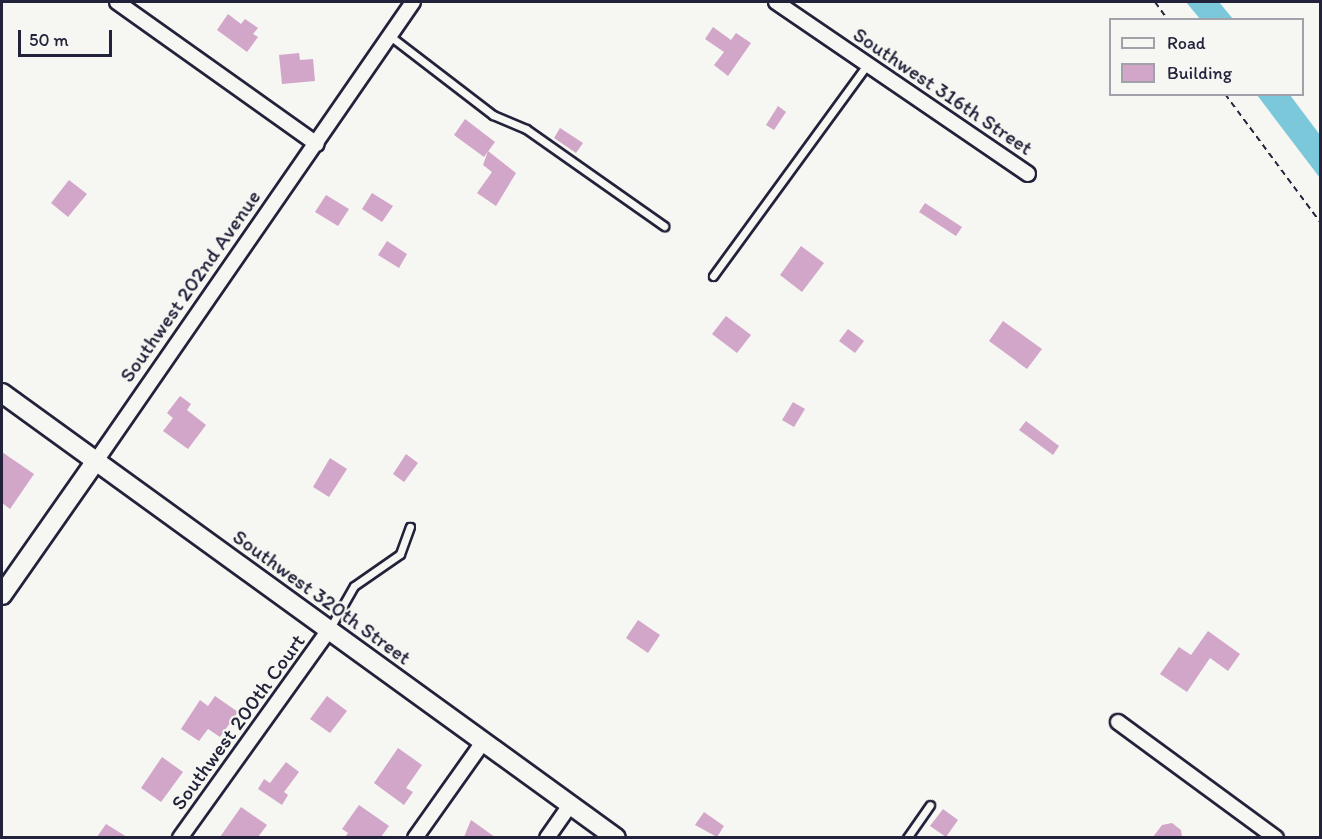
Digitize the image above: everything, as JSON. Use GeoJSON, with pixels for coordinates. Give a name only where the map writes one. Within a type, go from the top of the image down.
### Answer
{"type":"FeatureCollection","features":[{"type":"Feature","properties":{"kind":"street"},"geometry":{"type":"LineString","coordinates":[[117,2],[317,144]]}},
{"type":"Feature","properties":{"kind":"street","name":"Southwest 202nd Avenue"},"geometry":{"type":"LineString","coordinates":[[2,595],[317,144],[413,2]]}},
{"type":"Feature","properties":{"kind":"street","name":"Southwest 316th Street"},"geometry":{"type":"LineString","coordinates":[[776,2],[1028,174]]}},
{"type":"Feature","properties":{"kind":"street","name":"Southwest 320th Street"},"geometry":{"type":"LineString","coordinates":[[2,393],[616,837]]}},
{"type":"Feature","properties":{"kind":"street","name":"Southwest 200th Court"},"geometry":{"type":"LineString","coordinates":[[180,837],[329,630]]}},
{"type":"Feature","properties":{"kind":"street"},"geometry":{"type":"LineString","coordinates":[[1118,722],[1276,837]]}},
{"type":"Feature","properties":{"kind":"street"},"geometry":{"type":"LineString","coordinates":[[415,837],[483,742]]}},
{"type":"Feature","properties":{"kind":"street"},"geometry":{"type":"LineString","coordinates":[[547,837],[570,805]]}},
{"type":"Feature","properties":{"kind":"lane"},"geometry":{"type":"LineString","coordinates":[[390,36],[493,115],[526,129],[664,226]]}},
{"type":"Feature","properties":{"kind":"lane"},"geometry":{"type":"LineString","coordinates":[[713,276],[867,65]]}},
{"type":"Feature","properties":{"kind":"lane"},"geometry":{"type":"LineString","coordinates":[[329,630],[354,586],[400,554],[410,527]]}},
{"type":"Feature","properties":{"kind":"lane"},"geometry":{"type":"LineString","coordinates":[[907,837],[930,805]]}},
{"type":"Feature","properties":{"kind":"path"},"geometry":{"type":"LineString","coordinates":[[1155,2],[1167,18]]}},
{"type":"Feature","properties":{"kind":"path"},"geometry":{"type":"LineString","coordinates":[[1226,96],[1320,222]]}},
{"type":"Feature","properties":{"kind":"water"},"geometry":{"type":"Polygon","coordinates":[[[1186,2],[1219,2],[1232,18],[1199,18],[1186,2]]]}},
{"type":"Feature","properties":{"kind":"water"},"geometry":{"type":"Polygon","coordinates":[[[1258,96],[1291,96],[1320,135],[1320,178],[1258,96]]]}},
{"type":"Feature","properties":{"kind":"building"},"geometry":{"type":"Polygon","coordinates":[[[228,14],[241,24],[245,19],[258,28],[253,34],[258,37],[247,52],[217,30],[228,14]]]}},
{"type":"Feature","properties":{"kind":"building"},"geometry":{"type":"Polygon","coordinates":[[[713,27],[731,40],[736,33],[751,43],[728,76],[714,65],[724,52],[705,39],[713,27]]]}},
{"type":"Feature","properties":{"kind":"building"},"geometry":{"type":"Polygon","coordinates":[[[299,53],[300,60],[313,59],[315,81],[282,84],[279,55],[299,53]]]}},
{"type":"Feature","properties":{"kind":"building"},"geometry":{"type":"Polygon","coordinates":[[[778,106],[786,112],[774,130],[766,125],[778,106]]]}},
{"type":"Feature","properties":{"kind":"building"},"geometry":{"type":"Polygon","coordinates":[[[465,119],[495,142],[484,157],[454,135],[465,119]]]}},
{"type":"Feature","properties":{"kind":"building"},"geometry":{"type":"Polygon","coordinates":[[[560,128],[583,143],[576,153],[554,138],[560,128]]]}},
{"type":"Feature","properties":{"kind":"building"},"geometry":{"type":"Polygon","coordinates":[[[488,151],[516,173],[496,206],[477,193],[492,172],[483,165],[488,151]]]}},
{"type":"Feature","properties":{"kind":"building"},"geometry":{"type":"Polygon","coordinates":[[[69,180],[87,194],[68,217],[51,203],[69,180]]]}},
{"type":"Feature","properties":{"kind":"building"},"geometry":{"type":"Polygon","coordinates":[[[372,193],[393,206],[382,222],[362,209],[372,193]]]}},
{"type":"Feature","properties":{"kind":"building"},"geometry":{"type":"Polygon","coordinates":[[[326,195],[349,209],[338,226],[315,212],[326,195]]]}},
{"type":"Feature","properties":{"kind":"building"},"geometry":{"type":"Polygon","coordinates":[[[925,203],[962,227],[956,236],[919,212],[925,203]]]}},
{"type":"Feature","properties":{"kind":"building"},"geometry":{"type":"Polygon","coordinates":[[[387,241],[407,254],[399,268],[378,255],[387,241]]]}},
{"type":"Feature","properties":{"kind":"building"},"geometry":{"type":"Polygon","coordinates":[[[801,246],[824,263],[802,292],[780,275],[801,246]]]}},
{"type":"Feature","properties":{"kind":"building"},"geometry":{"type":"Polygon","coordinates":[[[726,316],[751,335],[737,353],[712,334],[726,316]]]}},
{"type":"Feature","properties":{"kind":"building"},"geometry":{"type":"Polygon","coordinates":[[[1003,321],[1042,349],[1027,369],[989,341],[1003,321]]]}},
{"type":"Feature","properties":{"kind":"building"},"geometry":{"type":"Polygon","coordinates":[[[848,329],[864,341],[855,353],[839,341],[848,329]]]}},
{"type":"Feature","properties":{"kind":"building"},"geometry":{"type":"Polygon","coordinates":[[[180,396],[191,404],[187,410],[206,425],[188,449],[163,431],[173,418],[167,413],[180,396]]]}},
{"type":"Feature","properties":{"kind":"building"},"geometry":{"type":"Polygon","coordinates":[[[793,402],[805,409],[794,427],[782,420],[793,402]]]}},
{"type":"Feature","properties":{"kind":"building"},"geometry":{"type":"Polygon","coordinates":[[[1026,421],[1059,446],[1053,455],[1019,430],[1026,421]]]}},
{"type":"Feature","properties":{"kind":"building"},"geometry":{"type":"Polygon","coordinates":[[[2,452],[34,474],[10,509],[2,503],[2,452]]]}},
{"type":"Feature","properties":{"kind":"building"},"geometry":{"type":"Polygon","coordinates":[[[406,454],[418,463],[404,482],[393,474],[406,454]]]}},
{"type":"Feature","properties":{"kind":"building"},"geometry":{"type":"Polygon","coordinates":[[[330,458],[347,469],[329,497],[313,487],[330,458]]]}},
{"type":"Feature","properties":{"kind":"building"},"geometry":{"type":"Polygon","coordinates":[[[638,620],[660,635],[648,653],[626,638],[638,620]]]}},
{"type":"Feature","properties":{"kind":"building"},"geometry":{"type":"Polygon","coordinates":[[[1208,631],[1240,654],[1228,671],[1210,658],[1187,692],[1160,674],[1179,647],[1191,655],[1208,631]]]}},
{"type":"Feature","properties":{"kind":"building"},"geometry":{"type":"Polygon","coordinates":[[[215,696],[238,712],[220,737],[208,729],[199,741],[181,729],[200,700],[208,706],[215,696]]]}},
{"type":"Feature","properties":{"kind":"building"},"geometry":{"type":"Polygon","coordinates":[[[327,696],[347,711],[330,733],[310,719],[327,696]]]}},
{"type":"Feature","properties":{"kind":"building"},"geometry":{"type":"Polygon","coordinates":[[[398,748],[422,765],[406,788],[413,792],[404,805],[374,783],[398,748]]]}},
{"type":"Feature","properties":{"kind":"building"},"geometry":{"type":"Polygon","coordinates":[[[162,757],[183,772],[161,802],[141,788],[162,757]]]}},
{"type":"Feature","properties":{"kind":"building"},"geometry":{"type":"Polygon","coordinates":[[[286,762],[299,772],[284,792],[288,795],[282,805],[258,789],[264,779],[270,783],[286,762]]]}},
{"type":"Feature","properties":{"kind":"building"},"geometry":{"type":"Polygon","coordinates":[[[359,805],[389,826],[381,837],[345,837],[348,833],[342,829],[359,805]]]}},
{"type":"Feature","properties":{"kind":"building"},"geometry":{"type":"Polygon","coordinates":[[[241,807],[267,825],[258,837],[220,837],[241,807]]]}},
{"type":"Feature","properties":{"kind":"building"},"geometry":{"type":"Polygon","coordinates":[[[943,809],[958,820],[946,837],[930,826],[943,809]]]}},
{"type":"Feature","properties":{"kind":"building"},"geometry":{"type":"Polygon","coordinates":[[[704,812],[724,826],[717,837],[695,825],[704,812]]]}},
{"type":"Feature","properties":{"kind":"building"},"geometry":{"type":"Polygon","coordinates":[[[471,820],[495,837],[464,837],[471,820]]]}},
{"type":"Feature","properties":{"kind":"building"},"geometry":{"type":"Polygon","coordinates":[[[1172,823],[1181,830],[1182,837],[1153,837],[1162,825],[1172,823]]]}},
{"type":"Feature","properties":{"kind":"building"},"geometry":{"type":"Polygon","coordinates":[[[106,824],[127,837],[97,837],[106,824]]]}}]}
